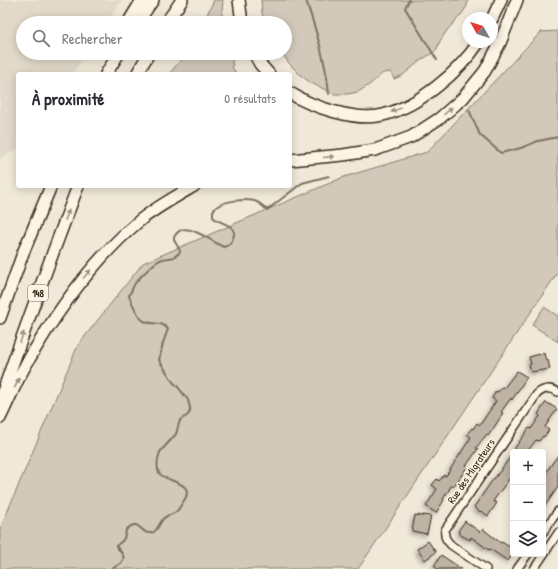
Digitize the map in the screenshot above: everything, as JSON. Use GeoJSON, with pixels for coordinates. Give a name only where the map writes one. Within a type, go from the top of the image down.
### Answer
{"type":"FeatureCollection","features":[{"type":"Feature","properties":{"kind":"highway"},"geometry":{"type":"LineString","coordinates":[[132,16],[142,0]]}},
{"type":"Feature","properties":{"kind":"highway"},"geometry":{"type":"LineString","coordinates":[[142,16],[153,0]]}},
{"type":"Feature","properties":{"kind":"highway"},"geometry":{"type":"LineString","coordinates":[[171,16],[182,0]]}},
{"type":"Feature","properties":{"kind":"highway"},"geometry":{"type":"LineString","coordinates":[[239,0],[241,16]]}},
{"type":"Feature","properties":{"kind":"highway"},"geometry":{"type":"LineString","coordinates":[[495,12],[501,0]]}},
{"type":"Feature","properties":{"kind":"highway"},"geometry":{"type":"LineString","coordinates":[[292,160],[376,150],[411,137],[440,118],[463,98],[485,71],[500,43],[517,0]]}},
{"type":"Feature","properties":{"kind":"highway"},"geometry":{"type":"LineString","coordinates":[[292,94],[298,98],[329,110],[364,116],[383,115],[398,110],[428,92],[453,72],[475,48]]}},
{"type":"Feature","properties":{"kind":"highway"},"geometry":{"type":"LineString","coordinates":[[99,72],[106,60]]}},
{"type":"Feature","properties":{"kind":"highway"},"geometry":{"type":"LineString","coordinates":[[107,72],[114,60]]}},
{"type":"Feature","properties":{"kind":"highway"},"geometry":{"type":"LineString","coordinates":[[138,72],[145,60]]}},
{"type":"Feature","properties":{"kind":"highway"},"geometry":{"type":"LineString","coordinates":[[258,60],[267,72]]}},
{"type":"Feature","properties":{"kind":"highway"},"geometry":{"type":"LineString","coordinates":[[23,253],[47,188]]}},
{"type":"Feature","properties":{"kind":"highway","name":"148"},"geometry":{"type":"LineString","coordinates":[[0,318],[23,253],[50,188]]}},
{"type":"Feature","properties":{"kind":"highway","name":"148"},"geometry":{"type":"LineString","coordinates":[[0,400],[77,188]]}},
{"type":"Feature","properties":{"kind":"highway"},"geometry":{"type":"LineString","coordinates":[[0,418],[23,369],[56,316],[82,280],[109,249],[138,222],[165,203],[191,188]]}},
{"type":"Feature","properties":{"kind":"street","name":"Rue des Migrateurs"},"geometry":{"type":"LineString","coordinates":[[486,569],[451,545],[446,540],[444,535],[445,530],[536,394],[546,388],[550,388],[558,392]]}},
{"type":"Feature","properties":{"kind":"street"},"geometry":{"type":"LineString","coordinates":[[546,528],[558,511]]}},
{"type":"Feature","properties":{"kind":"street"},"geometry":{"type":"LineString","coordinates":[[534,569],[558,533]]}},
{"type":"Feature","properties":{"kind":"street"},"geometry":{"type":"LineString","coordinates":[[517,569],[526,557]]}},
{"type":"Feature","properties":{"kind":"shaded area"},"geometry":{"type":"Polygon","coordinates":[[[0,0],[122,0],[112,16],[16,16],[16,60],[81,60],[73,72],[16,72],[16,150],[0,158],[0,0]]]}},
{"type":"Feature","properties":{"kind":"shaded area"},"geometry":{"type":"Polygon","coordinates":[[[214,0],[223,0],[222,16],[206,16],[214,0]]]}},
{"type":"Feature","properties":{"kind":"shaded area"},"geometry":{"type":"Polygon","coordinates":[[[261,0],[468,0],[467,6],[448,29],[440,41],[436,51],[421,60],[403,75],[394,79],[391,72],[383,73],[358,92],[348,94],[334,94],[311,83],[300,75],[288,62],[287,60],[292,60],[292,16],[263,16],[261,0]]]}},
{"type":"Feature","properties":{"kind":"shaded area"},"geometry":{"type":"Polygon","coordinates":[[[558,31],[558,272],[358,569],[0,569],[0,529],[78,345],[143,263],[344,177],[427,152],[541,32],[558,31]]]}},
{"type":"Feature","properties":{"kind":"shaded area"},"geometry":{"type":"Polygon","coordinates":[[[181,60],[232,60],[235,72],[171,72],[181,60]]]}},
{"type":"Feature","properties":{"kind":"shaded area"},"geometry":{"type":"Polygon","coordinates":[[[544,307],[558,316],[558,342],[532,325],[544,307]]]}},
{"type":"Feature","properties":{"kind":"building"},"geometry":{"type":"Polygon","coordinates":[[[544,353],[546,361],[548,360],[550,369],[531,372],[529,357],[544,353]]]}},
{"type":"Feature","properties":{"kind":"building"},"geometry":{"type":"Polygon","coordinates":[[[517,371],[527,377],[512,400],[511,398],[501,412],[503,413],[488,436],[487,434],[476,448],[478,449],[459,479],[453,487],[451,485],[436,513],[426,506],[437,489],[432,485],[437,479],[439,481],[444,475],[446,476],[471,437],[467,434],[477,423],[480,425],[496,401],[492,398],[496,391],[498,392],[502,387],[504,388],[517,371]]]}},
{"type":"Feature","properties":{"kind":"building"},"geometry":{"type":"Polygon","coordinates":[[[546,402],[557,409],[545,427],[549,430],[544,437],[543,436],[539,441],[536,440],[529,449],[514,449],[529,428],[531,429],[540,416],[538,414],[546,402]]]}},
{"type":"Feature","properties":{"kind":"building"},"geometry":{"type":"Polygon","coordinates":[[[558,455],[558,487],[546,505],[546,485],[546,473],[558,455]]]}},
{"type":"Feature","properties":{"kind":"building"},"geometry":{"type":"Polygon","coordinates":[[[510,457],[510,478],[493,501],[497,503],[488,516],[474,507],[510,457]]]}},
{"type":"Feature","properties":{"kind":"building"},"geometry":{"type":"Polygon","coordinates":[[[415,515],[431,516],[427,534],[412,531],[415,515]]]}},
{"type":"Feature","properties":{"kind":"building"},"geometry":{"type":"Polygon","coordinates":[[[465,521],[480,532],[483,529],[501,543],[502,542],[510,547],[510,557],[508,561],[471,537],[470,540],[459,534],[460,533],[458,531],[465,521]]]}},
{"type":"Feature","properties":{"kind":"building"},"geometry":{"type":"Polygon","coordinates":[[[428,541],[436,552],[425,560],[417,549],[428,541]]]}},
{"type":"Feature","properties":{"kind":"building"},"geometry":{"type":"Polygon","coordinates":[[[441,555],[462,569],[438,569],[434,566],[441,555]]]}},
{"type":"Feature","properties":{"kind":"waterway"},"geometry":{"type":"LineString","coordinates":[[306,0],[323,58],[329,94]]}},
{"type":"Feature","properties":{"kind":"waterway"},"geometry":{"type":"LineString","coordinates":[[409,0],[405,8],[437,60]]}},
{"type":"Feature","properties":{"kind":"waterway"},"geometry":{"type":"LineString","coordinates":[[469,110],[480,135],[501,153],[521,148],[538,141],[558,137]]}},
{"type":"Feature","properties":{"kind":"waterway"},"geometry":{"type":"LineString","coordinates":[[112,569],[121,563],[124,558],[116,546],[123,540],[126,530],[130,526],[137,525],[143,531],[149,533],[154,532],[164,518],[177,511],[187,495],[187,490],[184,486],[159,473],[157,465],[160,452],[176,434],[180,420],[188,415],[190,411],[188,400],[173,382],[159,360],[168,329],[160,324],[144,321],[140,317],[129,296],[134,285],[158,261],[173,257],[180,252],[174,240],[174,237],[178,232],[183,230],[194,231],[224,247],[230,244],[233,240],[233,230],[228,225],[213,217],[213,211],[221,204],[247,200],[257,202],[267,210],[302,183],[329,176]]}}]}
